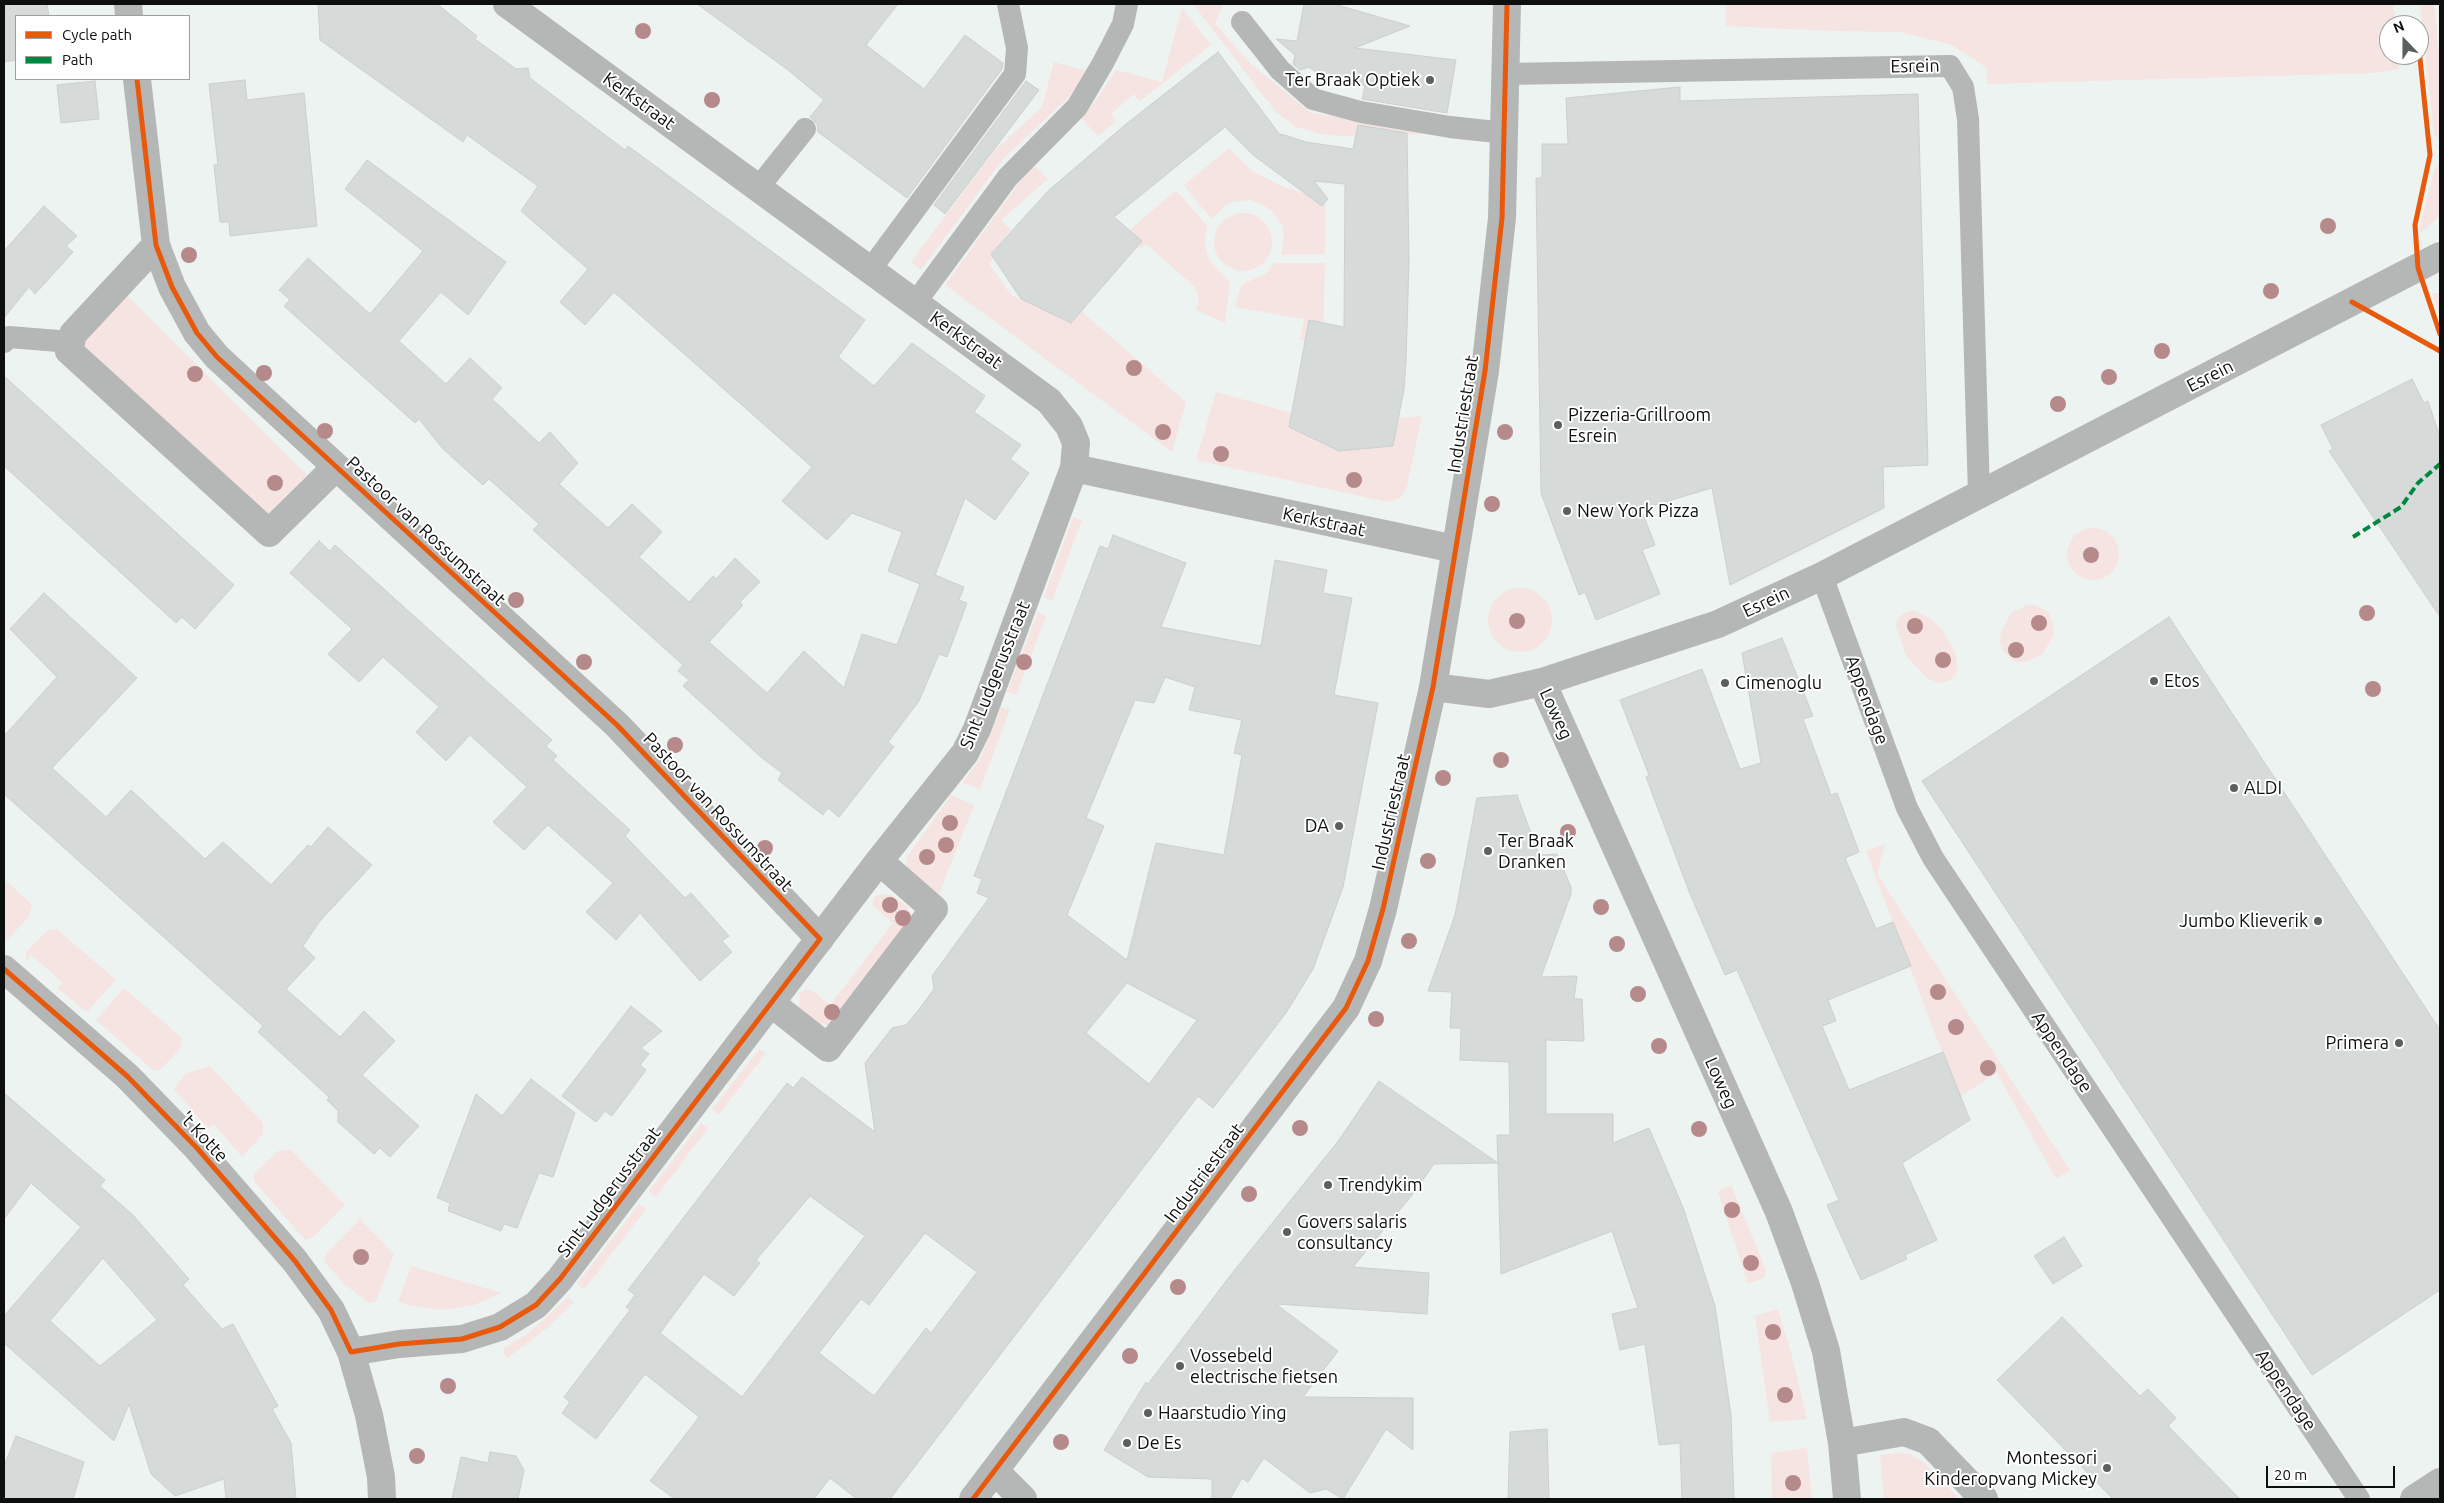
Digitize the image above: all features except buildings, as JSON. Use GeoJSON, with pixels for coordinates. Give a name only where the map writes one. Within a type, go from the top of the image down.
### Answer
{"type":"FeatureCollection","features":[{"type":"Feature","properties":{"kind":"street","name":"Kerkstraat"},"geometry":{"type":"LineString","coordinates":[[507,4],[1049,401],[1069,426],[1076,443],[1074,468],[1455,549]]}},
{"type":"Feature","properties":{"kind":"street","name":"Industriestraat"},"geometry":{"type":"LineString","coordinates":[[973,1499],[1346,1008],[1368,961],[1383,909],[1432,687],[1485,372],[1502,218],[1508,4]]}},
{"type":"Feature","properties":{"kind":"street","name":"Pastoor van Rossumstraat"},"geometry":{"type":"LineString","coordinates":[[137,80],[156,245],[172,287],[197,333],[217,357],[617,725],[820,939]]}},
{"type":"Feature","properties":{"kind":"street"},"geometry":{"type":"LineString","coordinates":[[71,342],[73,334],[156,245]]}},
{"type":"Feature","properties":{"kind":"street","name":"Esrein"},"geometry":{"type":"LineString","coordinates":[[1542,682],[1718,624],[1822,576],[2440,256]]}},
{"type":"Feature","properties":{"kind":"street","name":"Pastoor van Rossumstraat"},"geometry":{"type":"LineString","coordinates":[[71,342],[69,351],[269,533],[336,467]]}},
{"type":"Feature","properties":{"kind":"street","name":"Sint Ludgerusstraat"},"geometry":{"type":"LineString","coordinates":[[350,1352],[399,1344],[462,1339],[500,1327],[536,1305],[560,1279],[879,861],[965,753],[977,728],[1074,468]]}},
{"type":"Feature","properties":{"kind":"street","name":"Loweg"},"geometry":{"type":"LineString","coordinates":[[1432,687],[1489,694],[1542,682],[1779,1212],[1805,1283],[1826,1351],[1842,1443],[1847,1499]]}},
{"type":"Feature","properties":{"kind":"street"},"geometry":{"type":"LineString","coordinates":[[771,1003],[828,1048],[928,917],[934,909],[879,861]]}},
{"type":"Feature","properties":{"kind":"street","name":"'t Kotte"},"geometry":{"type":"LineString","coordinates":[[4,969],[128,1076],[197,1148],[295,1261],[331,1310],[350,1352],[369,1415],[381,1477],[382,1499]]}},
{"type":"Feature","properties":{"kind":"street"},"geometry":{"type":"LineString","coordinates":[[1842,1443],[1904,1432],[1928,1441],[1984,1499]]}},
{"type":"Feature","properties":{"kind":"street"},"geometry":{"type":"LineString","coordinates":[[995,1471],[1023,1499]]}},
{"type":"Feature","properties":{"kind":"street"},"geometry":{"type":"LineString","coordinates":[[2414,1499],[2440,1482]]}},
{"type":"Feature","properties":{"kind":"lane"},"geometry":{"type":"LineString","coordinates":[[870,270],[1015,74],[1017,48],[1008,4]]}},
{"type":"Feature","properties":{"kind":"lane"},"geometry":{"type":"LineString","coordinates":[[915,303],[1008,178],[1078,107],[1123,24],[1127,4]]}},
{"type":"Feature","properties":{"kind":"lane"},"geometry":{"type":"LineString","coordinates":[[1242,22],[1280,70],[1314,99],[1360,112],[1450,127],[1505,133]]}},
{"type":"Feature","properties":{"kind":"lane","name":"Esrein"},"geometry":{"type":"LineString","coordinates":[[1507,74],[1950,66],[1963,87],[1968,118],[1979,495]]}},
{"type":"Feature","properties":{"kind":"lane"},"geometry":{"type":"LineString","coordinates":[[758,188],[805,129]]}},
{"type":"Feature","properties":{"kind":"lane"},"geometry":{"type":"LineString","coordinates":[[4,342],[10,337],[71,342]]}},
{"type":"Feature","properties":{"kind":"lane","name":"Appendage"},"geometry":{"type":"LineString","coordinates":[[1822,576],[1907,808],[1933,858],[2359,1499]]}},
{"type":"Feature","properties":{"kind":"shaded area"},"geometry":{"type":"Polygon","coordinates":[[[1193,4],[1223,4],[1215,24],[1251,64],[1311,113],[1426,130],[1425,134],[1338,136],[1321,134],[1296,127],[1276,112],[1193,4]]]}},
{"type":"Feature","properties":{"kind":"shaded area"},"geometry":{"type":"Polygon","coordinates":[[[1725,4],[2393,4],[2394,15],[2379,15],[2379,65],[2399,65],[2399,69],[2374,73],[1987,84],[1987,68],[1950,44],[1899,32],[1726,26],[1725,4]]]}},
{"type":"Feature","properties":{"kind":"shaded area"},"geometry":{"type":"Polygon","coordinates":[[[2420,4],[2434,4],[2440,59],[2440,139],[2434,135],[2427,65],[2429,65],[2429,15],[2421,15],[2420,4]]]}},
{"type":"Feature","properties":{"kind":"shaded area"},"geometry":{"type":"Polygon","coordinates":[[[1182,8],[1211,45],[1140,101],[1134,94],[1111,114],[1116,121],[1098,136],[1080,117],[1095,102],[1116,70],[1162,82],[1182,8]]]}},
{"type":"Feature","properties":{"kind":"shaded area"},"geometry":{"type":"Polygon","coordinates":[[[1054,62],[1087,71],[1074,92],[1003,159],[921,270],[911,262],[994,151],[1042,107],[1054,62]]]}},
{"type":"Feature","properties":{"kind":"shaded area"},"geometry":{"type":"Polygon","coordinates":[[[1229,148],[1252,171],[1286,188],[1308,194],[1325,195],[1325,254],[1281,255],[1284,235],[1282,225],[1272,211],[1251,200],[1232,202],[1211,219],[1184,185],[1229,148]]]}},
{"type":"Feature","properties":{"kind":"shaded area"},"geometry":{"type":"Polygon","coordinates":[[[2440,161],[2440,214],[2432,224],[2418,234],[2434,171],[2440,161]]]}},
{"type":"Feature","properties":{"kind":"shaded area"},"geometry":{"type":"Polygon","coordinates":[[[1033,164],[1048,179],[1001,220],[1011,230],[991,254],[994,259],[989,264],[1011,295],[1071,323],[1081,311],[1186,402],[1172,452],[945,285],[1033,164]]]}},
{"type":"Feature","properties":{"kind":"shaded area"},"geometry":{"type":"Polygon","coordinates":[[[1176,190],[1207,226],[1205,240],[1207,254],[1213,265],[1230,282],[1225,323],[1196,310],[1199,299],[1195,287],[1146,244],[1140,249],[1115,243],[1176,190]]]}},
{"type":"Feature","properties":{"kind":"shaded area"},"geometry":{"type":"Polygon","coordinates":[[[1243,213],[1254,215],[1267,226],[1272,242],[1270,253],[1259,266],[1243,271],[1232,269],[1219,258],[1214,242],[1216,231],[1227,218],[1243,213]]]}},
{"type":"Feature","properties":{"kind":"shaded area"},"geometry":{"type":"Polygon","coordinates":[[[1274,263],[1325,263],[1323,341],[1300,340],[1304,319],[1235,307],[1240,288],[1245,283],[1266,274],[1274,263]]]}},
{"type":"Feature","properties":{"kind":"shaded area"},"geometry":{"type":"Polygon","coordinates":[[[2432,293],[2440,293],[2440,315],[2432,293]]]}},
{"type":"Feature","properties":{"kind":"shaded area"},"geometry":{"type":"Polygon","coordinates":[[[127,295],[307,475],[262,520],[81,342],[127,295]]]}},
{"type":"Feature","properties":{"kind":"shaded area"},"geometry":{"type":"Polygon","coordinates":[[[1216,392],[1292,413],[1290,428],[1339,451],[1393,446],[1399,418],[1422,416],[1406,490],[1400,498],[1387,502],[1196,460],[1216,392]]]}},
{"type":"Feature","properties":{"kind":"shaded area"},"geometry":{"type":"Polygon","coordinates":[[[1073,517],[1082,520],[1052,601],[1044,597],[1073,517]]]}},
{"type":"Feature","properties":{"kind":"shaded area"},"geometry":{"type":"Polygon","coordinates":[[[2088,528],[2098,528],[2112,535],[2119,549],[2119,559],[2112,573],[2098,580],[2088,580],[2078,576],[2071,569],[2067,559],[2067,549],[2071,539],[2078,532],[2088,528]]]}},
{"type":"Feature","properties":{"kind":"shaded area"},"geometry":{"type":"Polygon","coordinates":[[[1514,588],[1526,588],[1543,597],[1550,608],[1552,620],[1550,632],[1543,643],[1526,652],[1514,652],[1502,647],[1493,638],[1488,626],[1488,614],[1493,602],[1502,593],[1514,588]]]}},
{"type":"Feature","properties":{"kind":"shaded area"},"geometry":{"type":"Polygon","coordinates":[[[2027,605],[2036,605],[2049,612],[2054,630],[2052,639],[2041,655],[2025,662],[2018,662],[2012,660],[2003,650],[2000,641],[2001,632],[2010,614],[2027,605]]]}},
{"type":"Feature","properties":{"kind":"shaded area"},"geometry":{"type":"Polygon","coordinates":[[[1914,610],[1931,619],[1941,628],[1956,655],[1956,675],[1949,681],[1940,683],[1928,679],[1906,656],[1896,626],[1898,619],[1904,613],[1914,610]]]}},
{"type":"Feature","properties":{"kind":"shaded area"},"geometry":{"type":"Polygon","coordinates":[[[1038,612],[1046,616],[1016,695],[1007,692],[1038,612]]]}},
{"type":"Feature","properties":{"kind":"shaded area"},"geometry":{"type":"Polygon","coordinates":[[[1001,707],[1010,710],[980,789],[962,783],[981,757],[1001,707]]]}},
{"type":"Feature","properties":{"kind":"shaded area"},"geometry":{"type":"Polygon","coordinates":[[[951,795],[974,805],[939,894],[914,878],[907,869],[906,858],[951,795]]]}},
{"type":"Feature","properties":{"kind":"shaded area"},"geometry":{"type":"Polygon","coordinates":[[[1885,844],[1877,874],[2070,1170],[2056,1179],[1997,1073],[1959,1097],[1866,851],[1885,844]]]}},
{"type":"Feature","properties":{"kind":"shaded area"},"geometry":{"type":"Polygon","coordinates":[[[4,879],[32,905],[29,917],[4,941],[4,879]]]}},
{"type":"Feature","properties":{"kind":"shaded area"},"geometry":{"type":"Polygon","coordinates":[[[883,894],[892,895],[907,906],[911,915],[911,921],[828,1025],[817,1024],[799,1007],[800,993],[807,989],[811,990],[830,1005],[893,923],[872,905],[875,896],[883,894]]]}},
{"type":"Feature","properties":{"kind":"shaded area"},"geometry":{"type":"Polygon","coordinates":[[[57,929],[116,980],[87,1012],[57,988],[62,982],[31,955],[26,961],[26,953],[30,948],[47,931],[57,929]]]}},
{"type":"Feature","properties":{"kind":"shaded area"},"geometry":{"type":"Polygon","coordinates":[[[124,988],[182,1038],[180,1049],[160,1070],[153,1070],[96,1020],[124,988]]]}},
{"type":"Feature","properties":{"kind":"shaded area"},"geometry":{"type":"Polygon","coordinates":[[[759,1049],[766,1053],[719,1115],[712,1109],[759,1049]]]}},
{"type":"Feature","properties":{"kind":"shaded area"},"geometry":{"type":"Polygon","coordinates":[[[210,1066],[263,1123],[263,1134],[242,1157],[214,1124],[208,1129],[174,1089],[185,1074],[210,1066]]]}},
{"type":"Feature","properties":{"kind":"shaded area"},"geometry":{"type":"Polygon","coordinates":[[[701,1123],[708,1128],[656,1197],[649,1191],[701,1123]]]}},
{"type":"Feature","properties":{"kind":"shaded area"},"geometry":{"type":"Polygon","coordinates":[[[290,1149],[345,1205],[312,1238],[305,1240],[254,1181],[254,1174],[278,1151],[290,1149]]]}},
{"type":"Feature","properties":{"kind":"shaded area"},"geometry":{"type":"Polygon","coordinates":[[[1731,1185],[1766,1270],[1764,1278],[1748,1284],[1718,1192],[1731,1185]]]}},
{"type":"Feature","properties":{"kind":"shaded area"},"geometry":{"type":"Polygon","coordinates":[[[639,1204],[646,1209],[584,1290],[577,1284],[639,1204]]]}},
{"type":"Feature","properties":{"kind":"shaded area"},"geometry":{"type":"Polygon","coordinates":[[[360,1219],[394,1254],[376,1301],[369,1303],[345,1285],[324,1261],[326,1254],[360,1219]]]}},
{"type":"Feature","properties":{"kind":"shaded area"},"geometry":{"type":"Polygon","coordinates":[[[411,1266],[502,1293],[474,1305],[439,1310],[398,1302],[411,1266]]]}},
{"type":"Feature","properties":{"kind":"shaded area"},"geometry":{"type":"Polygon","coordinates":[[[568,1297],[574,1302],[546,1329],[506,1359],[503,1349],[530,1332],[568,1297]]]}},
{"type":"Feature","properties":{"kind":"shaded area"},"geometry":{"type":"Polygon","coordinates":[[[1778,1309],[1792,1356],[1807,1419],[1770,1422],[1755,1316],[1778,1309]]]}},
{"type":"Feature","properties":{"kind":"shaded area"},"geometry":{"type":"Polygon","coordinates":[[[1807,1448],[1812,1499],[1772,1499],[1771,1453],[1807,1448]]]}},
{"type":"Feature","properties":{"kind":"shaded area"},"geometry":{"type":"Polygon","coordinates":[[[1911,1454],[1923,1462],[1960,1499],[1884,1499],[1880,1455],[1911,1454]]]}},
{"type":"Feature","properties":{"kind":"marked path"},"geometry":{"type":"LineString","coordinates":[[2353,537],[2401,507],[2418,483],[2440,464]]}},
{"type":"Feature","properties":{"kind":"cycle path"},"geometry":{"type":"LineString","coordinates":[[973,1499],[1346,1008],[1368,961],[1383,909],[1433,687],[1485,371],[1502,218],[1507,4]]}},
{"type":"Feature","properties":{"kind":"cycle path"},"geometry":{"type":"LineString","coordinates":[[2421,65],[2430,155],[2415,225],[2418,268],[2440,334]]}},
{"type":"Feature","properties":{"kind":"cycle path"},"geometry":{"type":"LineString","coordinates":[[4,969],[127,1076],[197,1148],[295,1261],[331,1310],[351,1352],[399,1344],[462,1339],[500,1327],[536,1305],[560,1279],[820,939],[617,725],[217,357],[197,333],[172,287],[156,245],[137,80]]}},
{"type":"Feature","properties":{"kind":"cycle path"},"geometry":{"type":"LineString","coordinates":[[2352,302],[2440,351]]}},
{"type":"Feature","properties":{"kind":"place","name":"Ter Braak Optiek"},"geometry":{"type":"Point","coordinates":[1430,80]}},
{"type":"Feature","properties":{"kind":"place","name":"Pizzeria-Grillroom Esrein"},"geometry":{"type":"Point","coordinates":[1558,425]}},
{"type":"Feature","properties":{"kind":"place","name":"New York Pizza"},"geometry":{"type":"Point","coordinates":[1567,511]}},
{"type":"Feature","properties":{"kind":"place","name":"Etos"},"geometry":{"type":"Point","coordinates":[2154,681]}},
{"type":"Feature","properties":{"kind":"place","name":"Cimenoglu"},"geometry":{"type":"Point","coordinates":[1725,683]}},
{"type":"Feature","properties":{"kind":"place","name":"ALDI"},"geometry":{"type":"Point","coordinates":[2234,788]}},
{"type":"Feature","properties":{"kind":"place","name":"DA"},"geometry":{"type":"Point","coordinates":[1339,826]}},
{"type":"Feature","properties":{"kind":"place","name":"Ter Braak Dranken"},"geometry":{"type":"Point","coordinates":[1488,851]}},
{"type":"Feature","properties":{"kind":"place","name":"Jumbo Klieverik"},"geometry":{"type":"Point","coordinates":[2318,921]}},
{"type":"Feature","properties":{"kind":"place","name":"Primera"},"geometry":{"type":"Point","coordinates":[2399,1043]}},
{"type":"Feature","properties":{"kind":"place","name":"Trendykim"},"geometry":{"type":"Point","coordinates":[1328,1185]}},
{"type":"Feature","properties":{"kind":"place","name":"Govers salaris consultancy"},"geometry":{"type":"Point","coordinates":[1287,1232]}},
{"type":"Feature","properties":{"kind":"place","name":"Vossebeld electrische fietsen"},"geometry":{"type":"Point","coordinates":[1180,1366]}},
{"type":"Feature","properties":{"kind":"place","name":"Haarstudio Ying"},"geometry":{"type":"Point","coordinates":[1148,1413]}},
{"type":"Feature","properties":{"kind":"place","name":"De Es"},"geometry":{"type":"Point","coordinates":[1127,1443]}},
{"type":"Feature","properties":{"kind":"place","name":"Montessori Kinderopvang Mickey"},"geometry":{"type":"Point","coordinates":[2107,1468]}}]}
